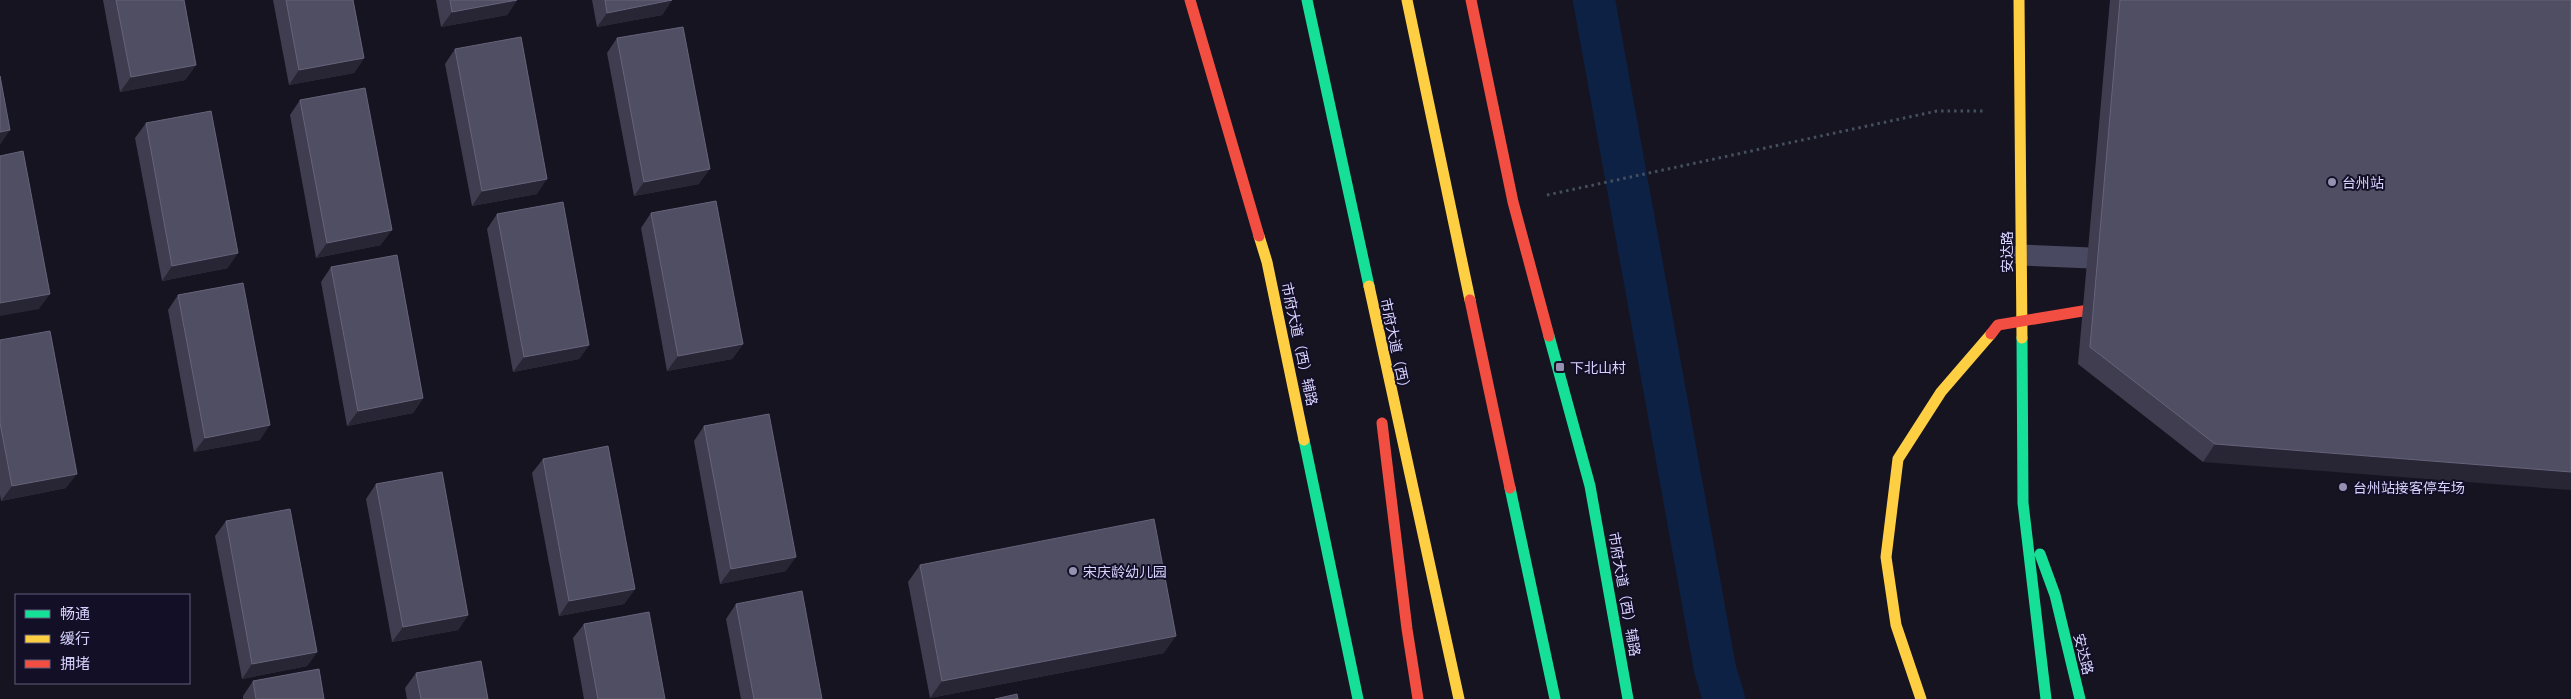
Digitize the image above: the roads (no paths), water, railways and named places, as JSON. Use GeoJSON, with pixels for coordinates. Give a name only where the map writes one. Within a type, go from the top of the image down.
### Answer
{"type":"FeatureCollection","features":[{"type":"Feature","properties":{"kind":"main road","name":"市府大道（西）辅路"},"geometry":{"type":"LineString","coordinates":[[1190,0],[1267,262],[1358,699]]}},
{"type":"Feature","properties":{"kind":"main road","name":"市府大道（西）"},"geometry":{"type":"LineString","coordinates":[[1307,0],[1362,260],[1459,699]]}},
{"type":"Feature","properties":{"kind":"main road"},"geometry":{"type":"LineString","coordinates":[[1407,0],[1555,699]]}},
{"type":"Feature","properties":{"kind":"main road","name":"市府大道（西）辅路"},"geometry":{"type":"LineString","coordinates":[[1471,0],[1513,202],[1590,486],[1628,699]]}},
{"type":"Feature","properties":{"kind":"main road","name":"安达路"},"geometry":{"type":"LineString","coordinates":[[2019,0],[2022,503],[2046,699]]}},
{"type":"Feature","properties":{"kind":"main road"},"geometry":{"type":"LineString","coordinates":[[1362,260],[1376,377]]}},
{"type":"Feature","properties":{"kind":"main road"},"geometry":{"type":"LineString","coordinates":[[1921,699],[1896,625],[1886,556],[1898,459],[1941,392],[1998,325],[2135,303]]}},
{"type":"Feature","properties":{"kind":"main road"},"geometry":{"type":"LineString","coordinates":[[1381,416],[1407,629],[1418,699]]}},
{"type":"Feature","properties":{"kind":"main road","name":"安达路"},"geometry":{"type":"LineString","coordinates":[[2022,503],[2055,595],[2080,699]]}},
{"type":"Feature","properties":{"kind":"main road"},"geometry":{"type":"LineString","coordinates":[[1521,537],[1565,690]]}},
{"type":"Feature","properties":{"kind":"lane"},"geometry":{"type":"LineString","coordinates":[[2022,255],[2131,260]]}},
{"type":"Feature","properties":{"kind":"waterway"},"geometry":{"type":"LineString","coordinates":[[1594,0],[1715,669],[1724,699]]}},
{"type":"Feature","properties":{"kind":"place","name":"台州站"},"geometry":{"type":"Point","coordinates":[2332,182]}},
{"type":"Feature","properties":{"kind":"place","name":"下北山村"},"geometry":{"type":"Point","coordinates":[1560,367]}},
{"type":"Feature","properties":{"kind":"place","name":"台州站接客停车场"},"geometry":{"type":"Point","coordinates":[2343,487]}},
{"type":"Feature","properties":{"kind":"place","name":"宋庆龄幼儿园"},"geometry":{"type":"Point","coordinates":[1073,571]}}]}
